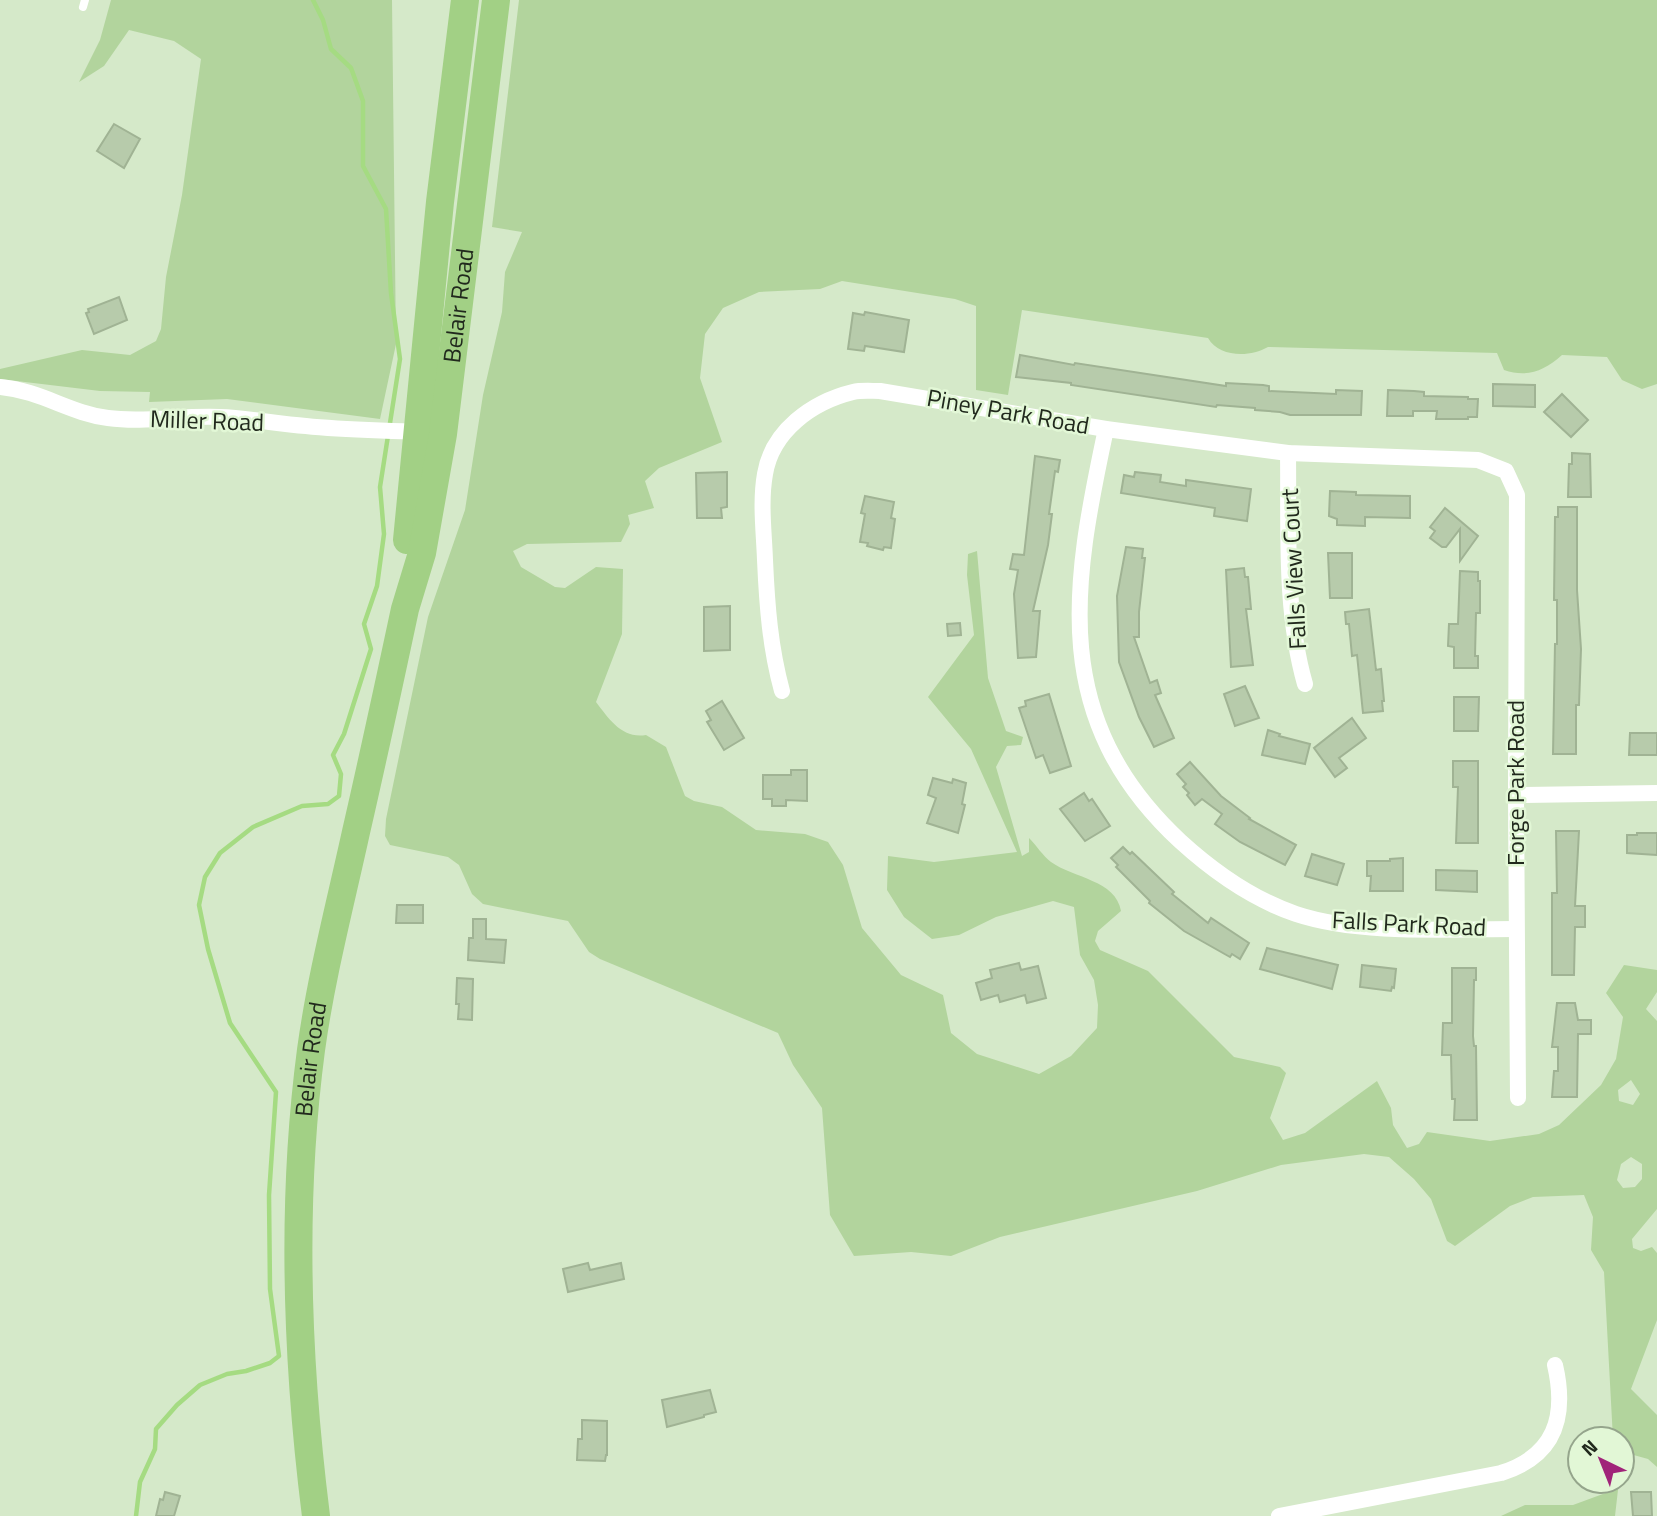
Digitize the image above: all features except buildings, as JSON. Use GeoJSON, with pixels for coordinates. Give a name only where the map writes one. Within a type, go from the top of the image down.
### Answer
{"type":"FeatureCollection","features":[{"type":"Feature","properties":{"kind":"highway","name":"Belair Road"},"geometry":{"type":"LineString","coordinates":[[316,1516],[304,1377],[299,1274],[300,1161],[311,1052],[322,979],[405,609],[422,553],[410,432],[466,0]]}},
{"type":"Feature","properties":{"kind":"highway","name":"Belair Road"},"geometry":{"type":"LineString","coordinates":[[410,432],[496,0]]}},
{"type":"Feature","properties":{"kind":"street","name":"Miller Road"},"geometry":{"type":"LineString","coordinates":[[0,387],[39,394],[107,418],[219,416],[307,427],[410,432]]}},
{"type":"Feature","properties":{"kind":"street","name":"Piney Park Road"},"geometry":{"type":"LineString","coordinates":[[782,691],[771,652],[767,614],[762,503],[771,453],[805,412],[855,391],[880,391],[1106,429],[1288,453],[1478,460],[1506,471]]}},
{"type":"Feature","properties":{"kind":"street","name":"Falls Park Road"},"geometry":{"type":"LineString","coordinates":[[1106,429],[1081,564],[1079,636],[1082,664],[1099,727],[1126,779],[1146,805],[1201,860],[1223,876],[1266,902],[1296,914],[1327,922],[1392,929],[1516,929]]}},
{"type":"Feature","properties":{"kind":"street","name":"Falls View Court"},"geometry":{"type":"LineString","coordinates":[[1288,453],[1291,596],[1299,661],[1305,684]]}},
{"type":"Feature","properties":{"kind":"street","name":"Forge Park Road"},"geometry":{"type":"LineString","coordinates":[[1506,471],[1517,495],[1518,1098]]}},
{"type":"Feature","properties":{"kind":"street"},"geometry":{"type":"LineString","coordinates":[[1516,795],[1657,793]]}},
{"type":"Feature","properties":{"kind":"street"},"geometry":{"type":"LineString","coordinates":[[1279,1516],[1326,1511],[1501,1473],[1525,1464],[1545,1446],[1558,1422],[1561,1396],[1555,1366]]}},
{"type":"Feature","properties":{"kind":"green space"},"geometry":{"type":"Polygon","coordinates":[[[111,0],[392,0],[396,344],[380,419],[227,399],[149,402],[150,392],[100,391],[0,379],[0,369],[82,350],[130,355],[156,341],[161,329],[166,277],[182,195],[201,59],[174,41],[129,30],[104,66],[79,82],[100,40],[111,0]]]}},
{"type":"Feature","properties":{"kind":"green space"},"geometry":{"type":"Polygon","coordinates":[[[519,0],[1657,0],[1657,384],[1642,389],[1622,380],[1607,357],[1562,355],[1535,372],[1520,373],[1504,370],[1497,353],[1268,347],[1252,353],[1235,354],[1219,349],[1208,338],[1022,310],[1008,395],[976,390],[976,306],[955,299],[842,281],[820,289],[759,292],[723,308],[705,334],[700,378],[722,442],[659,468],[645,481],[654,508],[628,515],[630,524],[621,542],[527,544],[513,551],[521,567],[555,587],[565,588],[596,567],[623,569],[622,634],[596,702],[623,731],[646,735],[666,747],[685,796],[694,801],[722,807],[756,830],[805,834],[828,842],[843,865],[862,928],[901,975],[943,995],[951,1033],[977,1054],[1039,1074],[1071,1056],[1097,1028],[1098,1005],[1094,980],[1080,955],[1074,907],[1053,901],[996,917],[959,935],[932,939],[904,917],[887,890],[888,856],[934,862],[1017,852],[971,749],[928,697],[974,635],[967,575],[968,554],[977,551],[988,678],[1006,731],[1023,737],[1021,745],[1007,746],[996,767],[1022,856],[1029,852],[1029,838],[1051,862],[1111,893],[1121,911],[1098,931],[1095,941],[1100,950],[1148,971],[1234,1057],[1280,1067],[1286,1073],[1270,1118],[1283,1140],[1305,1133],[1377,1081],[1391,1108],[1393,1125],[1407,1148],[1419,1144],[1427,1132],[1490,1141],[1539,1134],[1559,1125],[1601,1085],[1616,1059],[1623,1017],[1606,993],[1624,965],[1657,970],[1657,992],[1646,1009],[1657,1021],[1657,1209],[1632,1239],[1633,1248],[1641,1251],[1652,1247],[1657,1253],[1657,1320],[1631,1389],[1657,1415],[1657,1467],[1648,1459],[1636,1456],[1636,1425],[1612,1425],[1604,1272],[1591,1250],[1593,1217],[1584,1195],[1533,1197],[1510,1206],[1455,1246],[1447,1241],[1431,1199],[1414,1179],[1389,1157],[1364,1154],[1281,1165],[1197,1191],[1000,1237],[951,1256],[911,1252],[854,1256],[830,1215],[822,1108],[793,1065],[778,1033],[600,959],[589,952],[568,921],[483,904],[472,894],[459,865],[448,857],[390,845],[385,836],[386,819],[428,617],[465,510],[483,395],[502,312],[505,272],[522,232],[492,227],[519,0]],[[1631,1080],[1618,1090],[1619,1101],[1633,1105],[1640,1094],[1631,1080]],[[1631,1157],[1621,1164],[1617,1180],[1623,1188],[1635,1187],[1642,1179],[1642,1164],[1631,1157]]]}},
{"type":"Feature","properties":{"kind":"green space"},"geometry":{"type":"Polygon","coordinates":[[[1600,1495],[1617,1495],[1615,1516],[1501,1516],[1525,1505],[1573,1505],[1600,1495]]]}},
{"type":"Feature","properties":{"kind":"waterway"},"geometry":{"type":"LineString","coordinates":[[136,1516],[140,1482],[155,1449],[156,1429],[177,1405],[200,1385],[227,1374],[270,1363],[279,1356],[270,1289],[269,1195],[276,1092],[230,1023],[208,949],[199,905],[205,877],[220,853],[253,827],[302,806],[328,804],[339,796],[341,774],[333,755],[344,734],[371,649],[364,624],[377,586],[384,534],[380,487],[400,359],[391,293],[386,209],[363,166],[363,101],[351,68],[331,49],[323,20],[313,0]]}}]}
